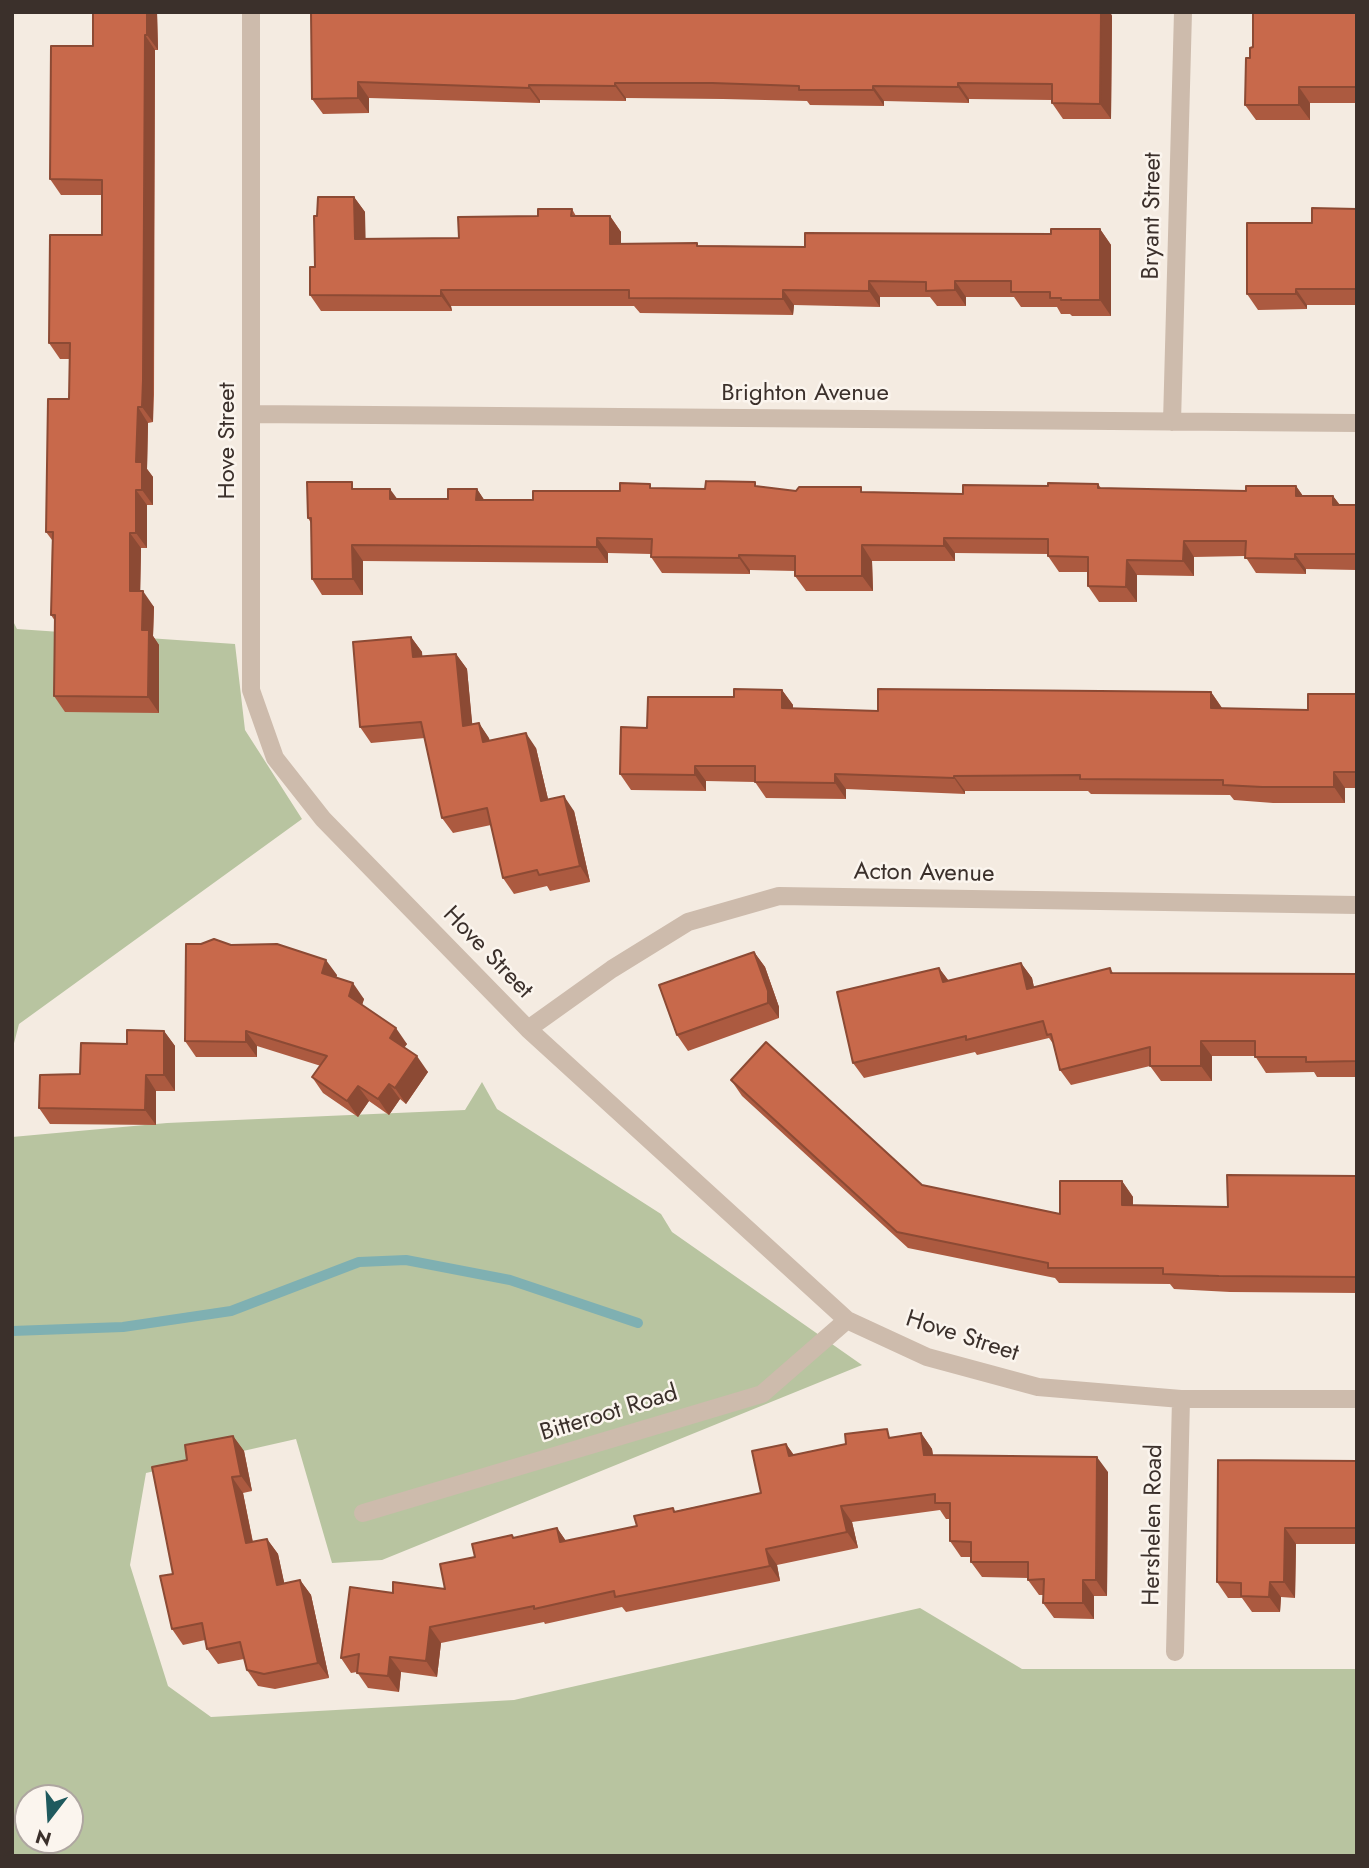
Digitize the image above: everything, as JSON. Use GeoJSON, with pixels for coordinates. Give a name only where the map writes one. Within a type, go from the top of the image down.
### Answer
{"type":"FeatureCollection","features":[{"type":"Feature","properties":{"kind":"street","name":"Hove Street"},"geometry":{"type":"LineString","coordinates":[[251,12],[251,690],[275,758],[323,819],[528,1029],[847,1320],[927,1357],[1038,1387],[1181,1399],[1357,1399]]}},
{"type":"Feature","properties":{"kind":"street","name":"Bryant Street"},"geometry":{"type":"LineString","coordinates":[[1172,422],[1183,12]]}},
{"type":"Feature","properties":{"kind":"street","name":"Brighton Avenue"},"geometry":{"type":"LineString","coordinates":[[252,414],[1357,423]]}},
{"type":"Feature","properties":{"kind":"street","name":"Acton Avenue"},"geometry":{"type":"LineString","coordinates":[[528,1029],[612,969],[688,922],[779,896],[1357,905]]}},
{"type":"Feature","properties":{"kind":"street","name":"Bitteroot Road"},"geometry":{"type":"LineString","coordinates":[[363,1513],[762,1394],[847,1320]]}},
{"type":"Feature","properties":{"kind":"street","name":"Hershelen Road"},"geometry":{"type":"LineString","coordinates":[[1175,1652],[1181,1399]]}},
{"type":"Feature","properties":{"kind":"green space"},"geometry":{"type":"Polygon","coordinates":[[[12,619],[17,629],[235,644],[245,730],[302,819],[19,1024],[12,1051],[12,619]]]}},
{"type":"Feature","properties":{"kind":"green space"},"geometry":{"type":"Polygon","coordinates":[[[482,1082],[497,1109],[661,1214],[672,1232],[862,1365],[382,1560],[332,1563],[296,1439],[146,1473],[130,1565],[168,1686],[211,1717],[514,1700],[920,1608],[1022,1669],[1357,1669],[1357,1856],[12,1856],[12,1137],[167,1123],[465,1110],[482,1082]]]}},
{"type":"Feature","properties":{"kind":"building"},"geometry":{"type":"Polygon","coordinates":[[[93,12],[147,12],[143,380],[142,407],[138,407],[136,462],[142,462],[142,490],[136,490],[136,533],[130,533],[130,591],[143,591],[142,630],[149,630],[148,697],[54,696],[55,615],[51,615],[53,532],[46,532],[48,399],[69,399],[70,343],[49,343],[50,235],[102,235],[102,180],[50,179],[51,46],[93,46],[93,12]]]}},
{"type":"Feature","properties":{"kind":"building"},"geometry":{"type":"Polygon","coordinates":[[[311,12],[1101,12],[1100,104],[1052,103],[1052,84],[958,83],[958,87],[873,86],[873,90],[799,90],[799,86],[712,83],[529,85],[529,88],[358,82],[358,98],[312,99],[311,12]]]}},
{"type":"Feature","properties":{"kind":"building"},"geometry":{"type":"Polygon","coordinates":[[[1253,12],[1357,12],[1357,87],[1299,87],[1299,105],[1245,105],[1246,58],[1250,58],[1250,48],[1253,47],[1253,12]]]}},
{"type":"Feature","properties":{"kind":"building"},"geometry":{"type":"Polygon","coordinates":[[[318,197],[354,197],[355,239],[459,238],[458,217],[538,216],[538,209],[572,209],[571,216],[610,216],[610,244],[697,243],[697,246],[805,247],[805,233],[1051,234],[1051,229],[1100,229],[1100,300],[1061,300],[1050,298],[1050,292],[1011,292],[1011,281],[955,281],[955,290],[926,291],[926,282],[869,281],[869,291],[783,290],[783,299],[629,298],[629,290],[441,290],[441,296],[310,295],[310,267],[315,267],[314,216],[317,216],[318,197]]]}},
{"type":"Feature","properties":{"kind":"building"},"geometry":{"type":"Polygon","coordinates":[[[1312,208],[1357,209],[1357,289],[1296,289],[1296,294],[1247,294],[1247,223],[1312,223],[1312,208]]]}},
{"type":"Feature","properties":{"kind":"building"},"geometry":{"type":"Polygon","coordinates":[[[706,481],[755,482],[755,486],[796,491],[799,487],[861,487],[861,492],[963,494],[963,485],[1098,484],[1098,488],[1246,491],[1246,486],[1296,486],[1296,496],[1333,496],[1333,505],[1357,505],[1357,554],[1295,554],[1295,559],[1245,558],[1246,541],[1184,541],[1183,561],[1127,560],[1126,587],[1088,586],[1088,557],[1048,556],[1048,539],[944,538],[944,546],[862,545],[862,576],[795,576],[795,556],[651,557],[652,539],[597,538],[597,547],[352,545],[353,579],[312,579],[311,518],[308,518],[307,482],[352,482],[352,489],[390,489],[390,499],[448,499],[448,489],[477,489],[476,500],[533,500],[533,491],[620,491],[620,483],[650,484],[650,488],[705,489],[706,481]]]}},
{"type":"Feature","properties":{"kind":"building"},"geometry":{"type":"Polygon","coordinates":[[[411,637],[413,657],[456,654],[463,726],[479,723],[483,742],[526,733],[541,801],[564,796],[580,866],[539,875],[537,870],[503,878],[487,808],[442,818],[421,722],[360,727],[353,642],[411,637]]]}},
{"type":"Feature","properties":{"kind":"building"},"geometry":{"type":"Polygon","coordinates":[[[734,689],[782,690],[782,708],[878,711],[878,689],[1211,692],[1211,708],[1308,710],[1308,694],[1357,694],[1357,772],[1334,772],[1334,787],[1223,785],[1223,780],[1080,779],[1080,775],[954,778],[835,774],[835,783],[755,782],[755,766],[695,766],[695,775],[620,774],[621,727],[647,728],[648,697],[734,697],[734,689]]]}},
{"type":"Feature","properties":{"kind":"building"},"geometry":{"type":"Polygon","coordinates":[[[214,939],[231,945],[277,944],[326,960],[322,973],[353,983],[349,996],[396,1028],[390,1038],[417,1056],[395,1088],[389,1084],[378,1099],[358,1086],[347,1101],[312,1077],[327,1056],[246,1031],[246,1042],[185,1041],[186,944],[201,944],[214,939]]]}},
{"type":"Feature","properties":{"kind":"building"},"geometry":{"type":"Polygon","coordinates":[[[754,952],[768,991],[768,1003],[677,1035],[659,985],[754,952]]]}},
{"type":"Feature","properties":{"kind":"building"},"geometry":{"type":"Polygon","coordinates":[[[1021,963],[1027,989],[1110,968],[1111,973],[1357,974],[1357,1061],[1306,1062],[1306,1057],[1255,1057],[1255,1041],[1201,1041],[1201,1066],[1150,1066],[1150,1047],[1060,1070],[1051,1034],[1047,1035],[1043,1021],[853,1063],[837,992],[939,968],[943,982],[1021,963]]]}},
{"type":"Feature","properties":{"kind":"building"},"geometry":{"type":"Polygon","coordinates":[[[127,1030],[164,1031],[164,1075],[146,1075],[145,1110],[39,1108],[40,1075],[80,1074],[81,1043],[127,1044],[127,1030]]]}},
{"type":"Feature","properties":{"kind":"building"},"geometry":{"type":"Polygon","coordinates":[[[766,1042],[922,1185],[1060,1214],[1060,1181],[1122,1181],[1122,1205],[1228,1207],[1227,1175],[1357,1176],[1357,1277],[1163,1274],[1163,1268],[1048,1268],[1048,1263],[897,1232],[731,1080],[766,1042]]]}},
{"type":"Feature","properties":{"kind":"building"},"geometry":{"type":"Polygon","coordinates":[[[887,1429],[889,1438],[921,1433],[924,1455],[1097,1457],[1096,1580],[1083,1580],[1083,1603],[1043,1603],[1044,1579],[1028,1580],[1028,1562],[971,1562],[971,1542],[950,1541],[950,1503],[935,1503],[935,1494],[841,1506],[847,1532],[766,1549],[770,1566],[615,1597],[614,1591],[534,1609],[534,1606],[430,1627],[426,1661],[390,1657],[388,1676],[357,1673],[359,1654],[341,1658],[350,1587],[393,1593],[393,1582],[445,1589],[440,1564],[475,1557],[472,1544],[557,1528],[560,1542],[637,1526],[634,1516],[673,1508],[674,1512],[761,1493],[752,1451],[786,1444],[789,1456],[846,1444],[845,1434],[887,1429]]]}},
{"type":"Feature","properties":{"kind":"building"},"geometry":{"type":"Polygon","coordinates":[[[233,1436],[241,1476],[232,1477],[246,1543],[267,1539],[277,1585],[300,1580],[318,1663],[264,1674],[247,1670],[240,1642],[207,1649],[202,1623],[172,1629],[160,1576],[173,1574],[152,1467],[187,1460],[185,1445],[233,1436]]]}},
{"type":"Feature","properties":{"kind":"building"},"geometry":{"type":"Polygon","coordinates":[[[1218,1460],[1357,1461],[1357,1528],[1285,1528],[1284,1582],[1270,1582],[1269,1597],[1241,1596],[1241,1583],[1217,1582],[1218,1460]]]}},
{"type":"Feature","properties":{"kind":"waterway"},"geometry":{"type":"LineString","coordinates":[[12,1331],[123,1327],[231,1311],[359,1262],[406,1260],[510,1280],[638,1323]]}}]}
